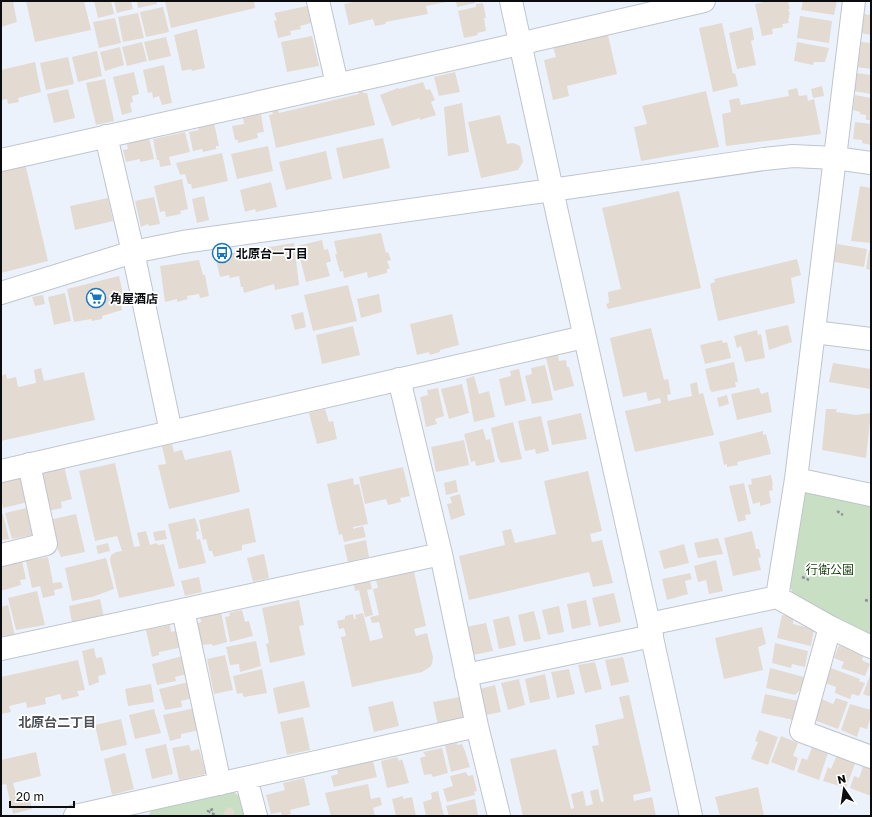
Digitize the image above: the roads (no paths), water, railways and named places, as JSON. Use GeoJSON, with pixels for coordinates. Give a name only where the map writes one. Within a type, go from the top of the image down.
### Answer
{"type":"FeatureCollection","features":[{"type":"Feature","properties":{"kind":"street"},"geometry":{"type":"LineString","coordinates":[[318,1],[338,84]]}},
{"type":"Feature","properties":{"kind":"street"},"geometry":{"type":"LineString","coordinates":[[511,1],[691,816]]}},
{"type":"Feature","properties":{"kind":"street"},"geometry":{"type":"LineString","coordinates":[[1,160],[704,1]]}},
{"type":"Feature","properties":{"kind":"street"},"geometry":{"type":"LineString","coordinates":[[777,597],[796,479],[854,1]]}},
{"type":"Feature","properties":{"kind":"street"},"geometry":{"type":"LineString","coordinates":[[106,136],[172,432]]}},
{"type":"Feature","properties":{"kind":"street"},"geometry":{"type":"LineString","coordinates":[[1,293],[133,252],[183,242],[552,190],[764,158],[793,156],[834,158],[871,163]]}},
{"type":"Feature","properties":{"kind":"street"},"geometry":{"type":"LineString","coordinates":[[814,332],[871,338]]}},
{"type":"Feature","properties":{"kind":"street"},"geometry":{"type":"LineString","coordinates":[[1,471],[584,337]]}},
{"type":"Feature","properties":{"kind":"street"},"geometry":{"type":"LineString","coordinates":[[399,379],[441,554],[477,726],[499,816]]}},
{"type":"Feature","properties":{"kind":"street"},"geometry":{"type":"LineString","coordinates":[[1,555],[46,544],[29,464]]}},
{"type":"Feature","properties":{"kind":"street"},"geometry":{"type":"LineString","coordinates":[[796,479],[871,495]]}},
{"type":"Feature","properties":{"kind":"street"},"geometry":{"type":"LineString","coordinates":[[1,649],[441,554]]}},
{"type":"Feature","properties":{"kind":"street"},"geometry":{"type":"LineString","coordinates":[[466,675],[777,597],[830,627],[871,647]]}},
{"type":"Feature","properties":{"kind":"street"},"geometry":{"type":"LineString","coordinates":[[183,610],[220,784]]}},
{"type":"Feature","properties":{"kind":"street"},"geometry":{"type":"LineString","coordinates":[[830,627],[801,731],[871,757]]}},
{"type":"Feature","properties":{"kind":"street"},"geometry":{"type":"LineString","coordinates":[[75,816],[142,808],[220,784],[477,726]]}},
{"type":"Feature","properties":{"kind":"street"},"geometry":{"type":"LineString","coordinates":[[246,778],[256,816]]}},
{"type":"Feature","properties":{"kind":"place","name":"北原台一丁目"},"geometry":{"type":"Point","coordinates":[222,253]}},
{"type":"Feature","properties":{"kind":"place","name":"角屋酒店"},"geometry":{"type":"Point","coordinates":[96,298]}},
{"type":"Feature","properties":{"kind":"district","name":"北原台二丁目"},"geometry":{"type":"Point","coordinates":[57,722]}},
{"type":"Feature","properties":{"kind":"park label","name":"行衛公園"},"geometry":{"type":"Point","coordinates":[830,569]}}]}
